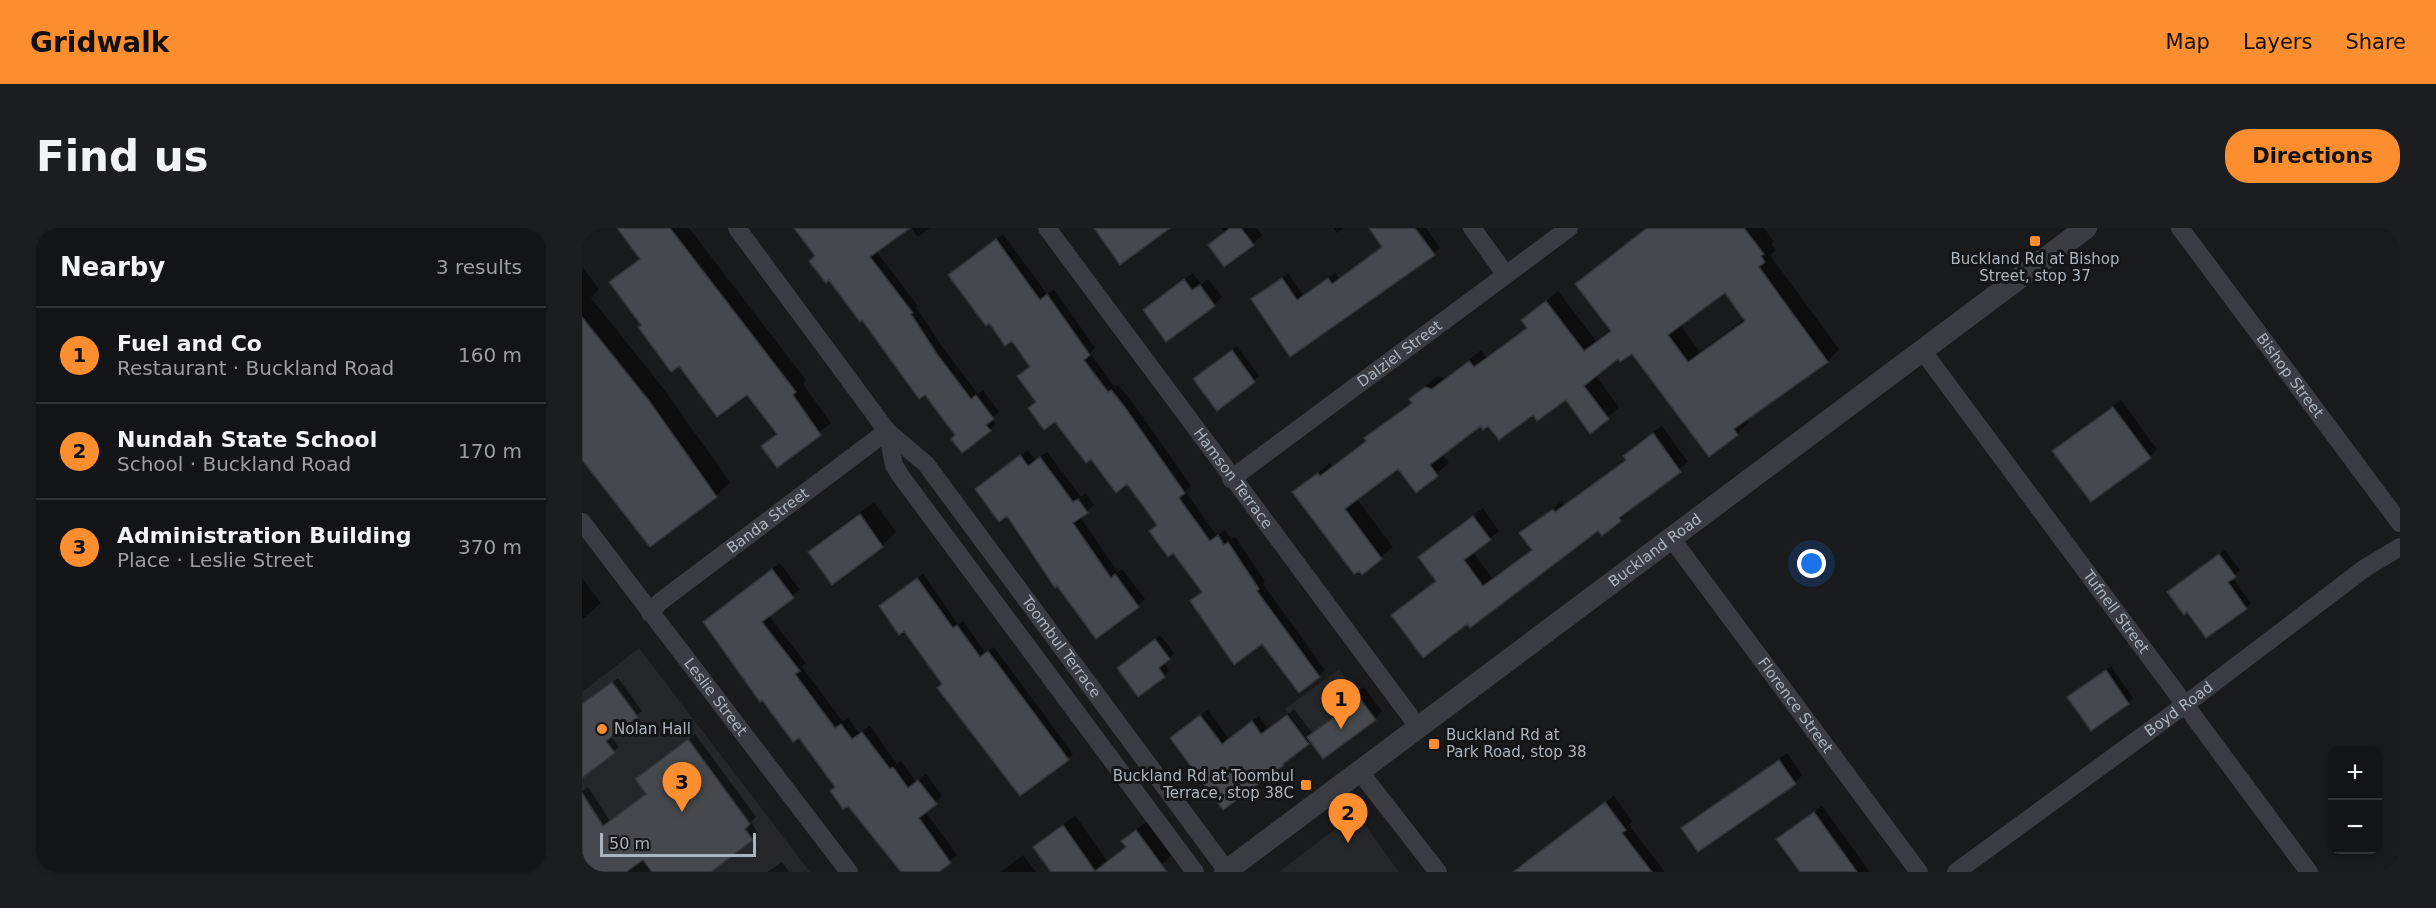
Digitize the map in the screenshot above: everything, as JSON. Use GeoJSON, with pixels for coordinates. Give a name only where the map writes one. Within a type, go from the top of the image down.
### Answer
{"type":"FeatureCollection","features":[{"type":"Feature","properties":{"kind":"street","name":"Toombul Terrace"},"geometry":{"type":"LineString","coordinates":[[737,228],[887,431],[926,464],[1226,871]]}},
{"type":"Feature","properties":{"kind":"street","name":"Hamson Terrace"},"geometry":{"type":"LineString","coordinates":[[1047,228],[1419,729]]}},
{"type":"Feature","properties":{"kind":"street"},"geometry":{"type":"LineString","coordinates":[[1472,228],[1506,275]]}},
{"type":"Feature","properties":{"kind":"street","name":"Dalziel Street"},"geometry":{"type":"LineString","coordinates":[[1232,479],[1569,228]]}},
{"type":"Feature","properties":{"kind":"street","name":"Buckland Road"},"geometry":{"type":"LineString","coordinates":[[1226,871],[1419,729],[2086,228]]}},
{"type":"Feature","properties":{"kind":"street","name":"Bishop Street"},"geometry":{"type":"LineString","coordinates":[[2180,228],[2400,523]]}},
{"type":"Feature","properties":{"kind":"street","name":"Tufnell Street"},"geometry":{"type":"LineString","coordinates":[[1922,350],[2309,872]]}},
{"type":"Feature","properties":{"kind":"street","name":"Toombul Terrace"},"geometry":{"type":"LineString","coordinates":[[887,431],[894,465],[900,475],[1196,872]]}},
{"type":"Feature","properties":{"kind":"street","name":"Banda Street"},"geometry":{"type":"LineString","coordinates":[[650,613],[661,601],[887,431]]}},
{"type":"Feature","properties":{"kind":"street","name":"Leslie Street"},"geometry":{"type":"LineString","coordinates":[[582,522],[849,872]]}},
{"type":"Feature","properties":{"kind":"street","name":"Florence Street"},"geometry":{"type":"LineString","coordinates":[[1672,538],[1919,872]]}},
{"type":"Feature","properties":{"kind":"street","name":"Boyd Road"},"geometry":{"type":"LineString","coordinates":[[1956,872],[2186,704],[2365,568],[2400,547]]}},
{"type":"Feature","properties":{"kind":"street"},"geometry":{"type":"LineString","coordinates":[[1360,772],[1438,872]]}},
{"type":"Feature","properties":{"kind":"shaded area"},"geometry":{"type":"Polygon","coordinates":[[[639,648],[810,872],[582,872],[582,692],[639,648]]]}},
{"type":"Feature","properties":{"kind":"shaded area"},"geometry":{"type":"Polygon","coordinates":[[[1339,669],[1376,719],[1322,759],[1285,709],[1339,669]]]}},
{"type":"Feature","properties":{"kind":"shaded area"},"geometry":{"type":"Polygon","coordinates":[[[1356,813],[1399,872],[1279,872],[1356,813]]]}},
{"type":"Feature","properties":{"kind":"building"},"geometry":{"type":"Polygon","coordinates":[[[617,228],[670,228],[796,392],[793,395],[821,435],[777,468],[761,446],[777,434],[747,395],[717,417],[679,366],[671,372],[638,327],[641,325],[609,282],[640,259],[617,228]]]}},
{"type":"Feature","properties":{"kind":"building"},"geometry":{"type":"Polygon","coordinates":[[[794,228],[910,228],[870,257],[913,313],[911,314],[937,354],[971,399],[976,395],[994,419],[986,425],[991,431],[962,453],[951,439],[955,435],[925,395],[919,399],[862,320],[860,322],[829,280],[826,283],[809,261],[815,256],[794,228]]]}},
{"type":"Feature","properties":{"kind":"building"},"geometry":{"type":"Polygon","coordinates":[[[1094,228],[1170,228],[1120,265],[1094,228]]]}},
{"type":"Feature","properties":{"kind":"building"},"geometry":{"type":"Polygon","coordinates":[[[1230,228],[1241,228],[1254,245],[1224,267],[1208,245],[1230,228]]]}},
{"type":"Feature","properties":{"kind":"building"},"geometry":{"type":"Polygon","coordinates":[[[1369,228],[1415,228],[1435,255],[1290,357],[1251,299],[1282,278],[1297,300],[1328,278],[1332,284],[1382,247],[1369,228]]]}},
{"type":"Feature","properties":{"kind":"building"},"geometry":{"type":"Polygon","coordinates":[[[1647,228],[1744,228],[1764,254],[1761,256],[1765,262],[1759,267],[1828,362],[1734,429],[1738,435],[1709,457],[1632,354],[1620,362],[1618,359],[1584,386],[1609,419],[1590,434],[1566,400],[1537,421],[1533,415],[1499,440],[1488,426],[1483,430],[1481,426],[1430,465],[1438,476],[1416,493],[1398,469],[1345,509],[1382,559],[1362,575],[1359,571],[1354,574],[1292,492],[1318,473],[1320,476],[1366,441],[1364,438],[1412,403],[1409,399],[1425,387],[1432,389],[1469,361],[1474,367],[1527,328],[1521,320],[1546,301],[1584,351],[1611,331],[1575,284],[1647,228]],[[1725,293],[1668,335],[1688,362],[1745,321],[1725,293]]]}},
{"type":"Feature","properties":{"kind":"building"},"geometry":{"type":"Polygon","coordinates":[[[996,239],[1040,300],[1047,294],[1090,355],[1084,360],[1108,392],[1111,390],[1124,406],[1185,493],[1179,498],[1210,541],[1218,535],[1224,545],[1228,542],[1259,589],[1257,591],[1320,677],[1299,693],[1262,644],[1234,665],[1190,601],[1202,592],[1173,553],[1168,557],[1149,531],[1157,525],[1127,484],[1116,493],[1091,459],[1086,463],[1055,422],[1044,430],[1028,408],[1036,402],[1017,376],[1030,367],[1012,341],[1005,346],[989,323],[986,326],[948,275],[996,239]]]}},
{"type":"Feature","properties":{"kind":"building"},"geometry":{"type":"Polygon","coordinates":[[[1184,279],[1192,290],[1200,285],[1215,306],[1166,342],[1143,310],[1184,279]]]}},
{"type":"Feature","properties":{"kind":"building"},"geometry":{"type":"Polygon","coordinates":[[[582,317],[650,402],[717,497],[650,547],[582,460],[582,317]]]}},
{"type":"Feature","properties":{"kind":"building"},"geometry":{"type":"Polygon","coordinates":[[[1232,350],[1255,382],[1217,411],[1193,379],[1232,350]]]}},
{"type":"Feature","properties":{"kind":"building"},"geometry":{"type":"Polygon","coordinates":[[[2113,407],[2151,458],[2091,502],[2052,451],[2113,407]]]}},
{"type":"Feature","properties":{"kind":"building"},"geometry":{"type":"Polygon","coordinates":[[[1653,433],[1681,472],[1619,518],[1621,521],[1602,536],[1598,531],[1470,628],[1467,624],[1423,658],[1391,615],[1436,581],[1418,557],[1473,516],[1491,540],[1464,560],[1483,586],[1532,550],[1519,533],[1553,509],[1555,512],[1626,460],[1623,456],[1653,433]]]}},
{"type":"Feature","properties":{"kind":"building"},"geometry":{"type":"Polygon","coordinates":[[[1020,455],[1028,466],[1040,457],[1073,502],[1078,499],[1088,513],[1073,523],[1111,578],[1115,574],[1139,607],[1096,639],[1057,586],[1055,588],[1007,516],[999,522],[975,489],[1020,455]]]}},
{"type":"Feature","properties":{"kind":"building"},"geometry":{"type":"Polygon","coordinates":[[[860,514],[883,547],[832,585],[808,552],[860,514]]]}},
{"type":"Feature","properties":{"kind":"building"},"geometry":{"type":"Polygon","coordinates":[[[2219,554],[2236,577],[2228,582],[2247,609],[2206,638],[2187,612],[2184,615],[2167,592],[2219,554]]]}},
{"type":"Feature","properties":{"kind":"building"},"geometry":{"type":"Polygon","coordinates":[[[772,569],[794,598],[762,622],[800,671],[795,674],[835,728],[841,724],[852,739],[862,732],[890,769],[893,767],[908,788],[918,780],[937,804],[919,818],[951,863],[939,872],[901,872],[848,806],[843,809],[830,791],[835,787],[799,738],[793,742],[762,700],[760,702],[703,622],[772,569]]]}},
{"type":"Feature","properties":{"kind":"building"},"geometry":{"type":"Polygon","coordinates":[[[917,578],[953,628],[957,625],[980,657],[988,651],[1069,760],[1020,796],[937,688],[942,684],[904,631],[899,635],[879,606],[917,578]]]}},
{"type":"Feature","properties":{"kind":"building"},"geometry":{"type":"Polygon","coordinates":[[[1155,639],[1170,659],[1159,668],[1165,677],[1138,697],[1117,668],[1155,639]]]}},
{"type":"Feature","properties":{"kind":"building"},"geometry":{"type":"Polygon","coordinates":[[[2106,670],[2129,704],[2091,731],[2067,697],[2106,670]]]}},
{"type":"Feature","properties":{"kind":"building","name":"Nolan Hall"},"geometry":{"type":"Polygon","coordinates":[[[612,682],[638,717],[606,741],[615,753],[582,778],[582,704],[612,682]]]}},
{"type":"Feature","properties":{"kind":"building"},"geometry":{"type":"Polygon","coordinates":[[[1340,693],[1346,701],[1356,693],[1376,720],[1323,759],[1307,737],[1334,717],[1326,703],[1340,693]]]}},
{"type":"Feature","properties":{"kind":"building"},"geometry":{"type":"Polygon","coordinates":[[[1200,715],[1222,744],[1252,721],[1261,734],[1287,715],[1309,744],[1223,810],[1170,738],[1200,715]]]}},
{"type":"Feature","properties":{"kind":"building"},"geometry":{"type":"Polygon","coordinates":[[[688,739],[750,824],[745,829],[753,840],[711,872],[652,872],[643,860],[626,872],[591,872],[582,860],[582,793],[603,826],[646,794],[635,779],[688,739]]]}},
{"type":"Feature","properties":{"kind":"building"},"geometry":{"type":"Polygon","coordinates":[[[1779,760],[1796,784],[1698,852],[1681,828],[1779,760]]]}},
{"type":"Feature","properties":{"kind":"building"},"geometry":{"type":"Polygon","coordinates":[[[1605,802],[1626,830],[1622,833],[1652,872],[1513,872],[1605,802]]]}},
{"type":"Feature","properties":{"kind":"building"},"geometry":{"type":"Polygon","coordinates":[[[1814,812],[1857,872],[1800,872],[1776,839],[1814,812]]]}},
{"type":"Feature","properties":{"kind":"building"},"geometry":{"type":"Polygon","coordinates":[[[1063,825],[1095,871],[1126,847],[1121,841],[1136,830],[1167,872],[1051,872],[1033,847],[1063,825]]]}},
{"type":"Feature","properties":{"kind":"place","name":"Buckland Rd at Bishop Street, stop 37"},"geometry":{"type":"Point","coordinates":[2035,241]}},
{"type":"Feature","properties":{"kind":"place","name":"Nolan Hall"},"geometry":{"type":"Point","coordinates":[602,729]}},
{"type":"Feature","properties":{"kind":"place","name":"Fuel and Co"},"geometry":{"type":"Point","coordinates":[1341,729]}},
{"type":"Feature","properties":{"kind":"place","name":"Buckland Rd at Park Road, stop 38"},"geometry":{"type":"Point","coordinates":[1434,744]}},
{"type":"Feature","properties":{"kind":"place","name":"Buckland Rd at Toombul Terrace, stop 38C"},"geometry":{"type":"Point","coordinates":[1306,785]}},
{"type":"Feature","properties":{"kind":"place","name":"Administration Building"},"geometry":{"type":"Point","coordinates":[682,812]}},
{"type":"Feature","properties":{"kind":"place","name":"Nundah State School"},"geometry":{"type":"Point","coordinates":[1348,843]}}]}
